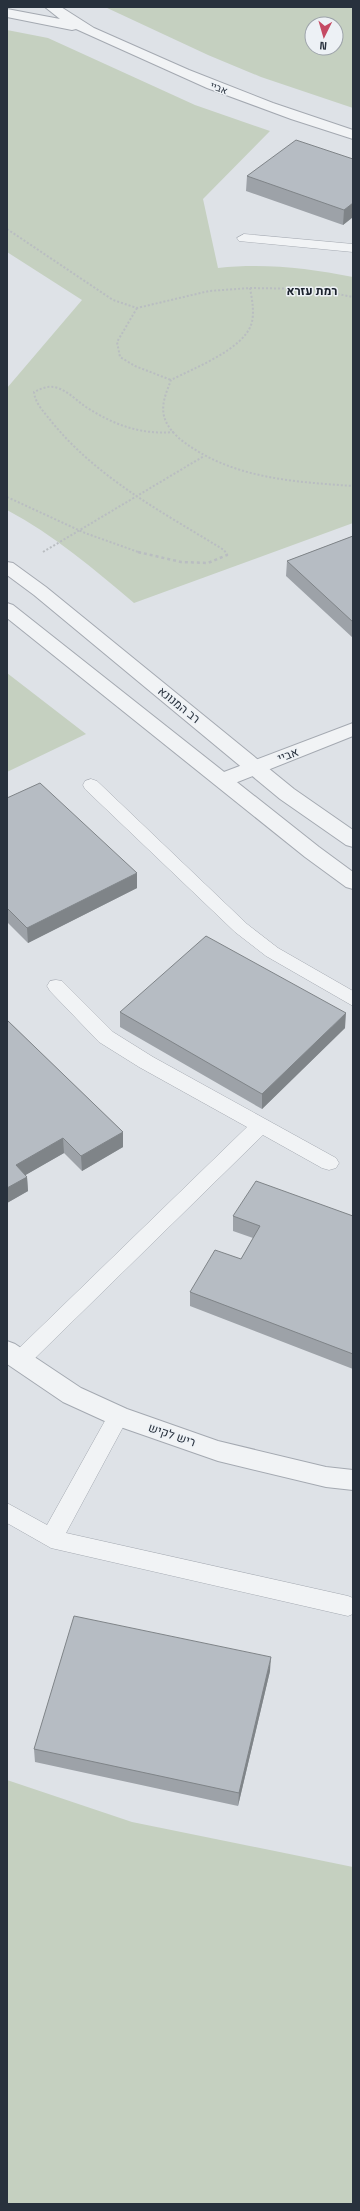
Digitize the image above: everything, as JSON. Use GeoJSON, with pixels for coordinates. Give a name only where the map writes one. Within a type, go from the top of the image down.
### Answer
{"type":"FeatureCollection","features":[{"type":"Feature","properties":{"kind":"street","name":"אביי"},"geometry":{"type":"LineString","coordinates":[[52,7],[88,30],[215,86],[353,135]]}},
{"type":"Feature","properties":{"kind":"street","name":"אביי"},"geometry":{"type":"LineString","coordinates":[[7,13],[42,19],[88,30]]}},
{"type":"Feature","properties":{"kind":"street","name":"רב המנונא"},"geometry":{"type":"LineString","coordinates":[[10,569],[40,591],[287,794],[353,840]]}},
{"type":"Feature","properties":{"kind":"street"},"geometry":{"type":"LineString","coordinates":[[7,609],[353,882]]}},
{"type":"Feature","properties":{"kind":"street","name":"אביי"},"geometry":{"type":"LineString","coordinates":[[223,780],[353,729]]}},
{"type":"Feature","properties":{"kind":"street","name":"ריש לקיש"},"geometry":{"type":"LineString","coordinates":[[13,1355],[72,1395],[118,1416],[218,1451],[326,1476],[353,1480]]}},
{"type":"Feature","properties":{"kind":"lane"},"geometry":{"type":"LineString","coordinates":[[244,238],[353,248]]}},
{"type":"Feature","properties":{"kind":"lane"},"geometry":{"type":"LineString","coordinates":[[91,785],[241,928],[272,952],[353,999]]}},
{"type":"Feature","properties":{"kind":"lane"},"geometry":{"type":"LineString","coordinates":[[56,986],[106,1037],[146,1062],[329,1163]]}},
{"type":"Feature","properties":{"kind":"lane"},"geometry":{"type":"LineString","coordinates":[[13,1355],[261,1125]]}},
{"type":"Feature","properties":{"kind":"lane"},"geometry":{"type":"LineString","coordinates":[[51,1539],[118,1416]]}},
{"type":"Feature","properties":{"kind":"lane"},"geometry":{"type":"LineString","coordinates":[[7,1512],[51,1539],[348,1606]]}},
{"type":"Feature","properties":{"kind":"path"},"geometry":{"type":"LineString","coordinates":[[7,229],[112,300],[137,308],[209,291],[250,288],[312,290],[353,297]]}},
{"type":"Feature","properties":{"kind":"path"},"geometry":{"type":"LineString","coordinates":[[250,288],[253,307],[251,325],[236,345],[171,380],[164,398],[164,416],[178,438],[204,456],[235,470],[300,482],[353,486]]}},
{"type":"Feature","properties":{"kind":"path"},"geometry":{"type":"LineString","coordinates":[[137,308],[118,342],[120,357],[135,366],[171,380]]}},
{"type":"Feature","properties":{"kind":"path"},"geometry":{"type":"LineString","coordinates":[[7,496],[78,531],[177,562],[207,564],[221,560],[227,555],[224,550],[136,496],[112,480],[82,456],[53,424],[34,398],[34,392],[42,388],[55,387],[67,392],[87,408],[118,424],[139,432],[174,432]]}},
{"type":"Feature","properties":{"kind":"path"},"geometry":{"type":"LineString","coordinates":[[10,569],[78,531],[204,456]]}},
{"type":"Feature","properties":{"kind":"green space"},"geometry":{"type":"Polygon","coordinates":[[[105,7],[353,7],[353,108],[261,77],[208,55],[105,7]]]}},
{"type":"Feature","properties":{"kind":"green space"},"geometry":{"type":"Polygon","coordinates":[[[7,30],[48,38],[195,105],[270,131],[203,199],[218,268],[252,266],[286,267],[353,277],[353,523],[134,603],[89,565],[57,541],[7,510],[7,388],[82,300],[7,252],[7,30]]]}},
{"type":"Feature","properties":{"kind":"green space"},"geometry":{"type":"Polygon","coordinates":[[[7,673],[86,734],[7,772],[7,673]]]}},
{"type":"Feature","properties":{"kind":"green space"},"geometry":{"type":"Polygon","coordinates":[[[7,1780],[132,1822],[353,1867],[353,2204],[7,2204],[7,1780]]]}},
{"type":"Feature","properties":{"kind":"building"},"geometry":{"type":"Polygon","coordinates":[[[296,140],[353,159],[353,203],[344,210],[247,176],[296,140]]]}},
{"type":"Feature","properties":{"kind":"building"},"geometry":{"type":"Polygon","coordinates":[[[353,536],[353,622],[287,561],[353,536]]]}},
{"type":"Feature","properties":{"kind":"building"},"geometry":{"type":"Polygon","coordinates":[[[40,783],[137,873],[27,928],[7,908],[7,798],[40,783]]]}},
{"type":"Feature","properties":{"kind":"building"},"geometry":{"type":"Polygon","coordinates":[[[206,936],[346,1013],[262,1094],[120,1012],[206,936]]]}},
{"type":"Feature","properties":{"kind":"building"},"geometry":{"type":"Polygon","coordinates":[[[7,1020],[123,1132],[81,1156],[63,1138],[16,1165],[27,1177],[7,1188],[7,1020]]]}},
{"type":"Feature","properties":{"kind":"building"},"geometry":{"type":"Polygon","coordinates":[[[256,1181],[353,1216],[353,1354],[190,1292],[215,1250],[241,1259],[260,1226],[233,1216],[256,1181]]]}},
{"type":"Feature","properties":{"kind":"building"},"geometry":{"type":"Polygon","coordinates":[[[74,1616],[271,1657],[239,1793],[34,1749],[74,1616]]]}},
{"type":"Feature","properties":{"kind":"district","name":"רמת עזרא"},"geometry":{"type":"Point","coordinates":[312,291]}}]}
